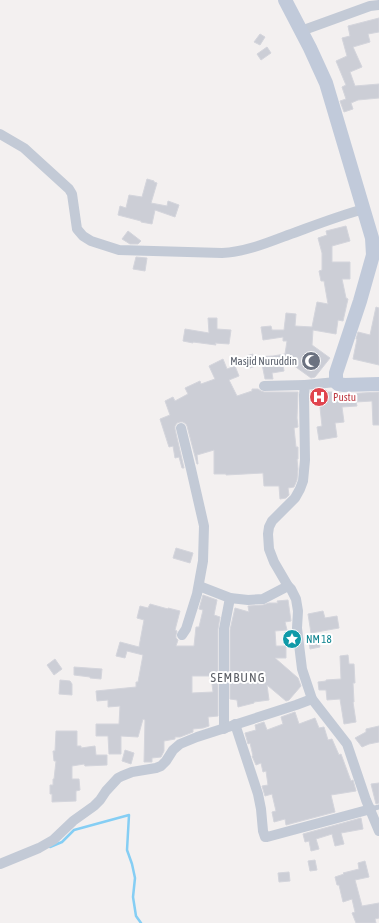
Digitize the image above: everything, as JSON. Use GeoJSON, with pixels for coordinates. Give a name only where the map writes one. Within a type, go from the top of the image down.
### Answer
{"type":"FeatureCollection","features":[{"type":"Feature","properties":{"kind":"street"},"geometry":{"type":"LineString","coordinates":[[285,0],[326,83],[372,238],[373,255],[360,302],[336,374],[336,382]]}},
{"type":"Feature","properties":{"kind":"street"},"geometry":{"type":"LineString","coordinates":[[301,31],[370,6],[379,5]]}},
{"type":"Feature","properties":{"kind":"street"},"geometry":{"type":"LineString","coordinates":[[0,134],[24,148],[69,189],[72,194],[77,229],[83,236],[91,241],[119,250],[222,253],[235,252],[269,242],[364,208]]}},
{"type":"Feature","properties":{"kind":"street"},"geometry":{"type":"LineString","coordinates":[[264,386],[305,385],[336,382],[344,385],[379,384]]}},
{"type":"Feature","properties":{"kind":"street"},"geometry":{"type":"LineString","coordinates":[[305,385],[305,460],[303,481],[295,498],[272,521],[269,527],[268,542],[271,556],[296,599],[298,611],[297,628],[302,669],[312,699],[347,744],[366,800],[375,808],[379,831]]}},
{"type":"Feature","properties":{"kind":"street"},"geometry":{"type":"LineString","coordinates":[[181,428],[204,526],[203,561],[199,586],[186,629],[182,635]]}},
{"type":"Feature","properties":{"kind":"street"},"geometry":{"type":"LineString","coordinates":[[199,586],[230,598],[248,600],[263,599],[288,586]]}},
{"type":"Feature","properties":{"kind":"street"},"geometry":{"type":"LineString","coordinates":[[224,729],[224,629],[230,598]]}},
{"type":"Feature","properties":{"kind":"street"},"geometry":{"type":"LineString","coordinates":[[0,864],[39,848],[53,840],[80,816],[94,806],[114,782],[122,776],[132,772],[161,766],[173,750],[180,744],[312,699]]}},
{"type":"Feature","properties":{"kind":"street"},"geometry":{"type":"LineString","coordinates":[[235,724],[258,794],[265,837],[375,808]]}},
{"type":"Feature","properties":{"kind":"building"},"geometry":{"type":"Polygon","coordinates":[[[379,18],[379,32],[368,34],[370,42],[353,47],[362,67],[350,72],[355,86],[379,84],[379,98],[358,100],[351,103],[353,109],[344,112],[340,101],[346,99],[342,87],[346,85],[336,61],[347,56],[342,38],[350,36],[348,26],[379,18]]]}},
{"type":"Feature","properties":{"kind":"building"},"geometry":{"type":"Polygon","coordinates":[[[260,34],[265,37],[260,45],[254,42],[260,34]]]}},
{"type":"Feature","properties":{"kind":"building"},"geometry":{"type":"Polygon","coordinates":[[[267,47],[271,53],[261,60],[257,54],[267,47]]]}},
{"type":"Feature","properties":{"kind":"building"},"geometry":{"type":"Polygon","coordinates":[[[147,179],[157,183],[151,203],[167,206],[168,201],[179,205],[175,217],[155,210],[152,224],[118,215],[120,206],[126,208],[129,195],[142,197],[147,179]]]}},
{"type":"Feature","properties":{"kind":"building"},"geometry":{"type":"Polygon","coordinates":[[[346,226],[350,241],[332,246],[332,262],[350,262],[350,279],[342,279],[346,298],[348,299],[343,321],[338,320],[336,334],[313,330],[312,345],[330,358],[315,377],[311,378],[282,357],[284,371],[272,373],[273,379],[265,379],[262,364],[250,368],[246,356],[253,354],[254,357],[285,354],[287,341],[283,341],[283,337],[263,340],[261,327],[271,326],[272,330],[284,330],[286,313],[296,314],[295,326],[312,327],[317,302],[328,304],[324,281],[321,281],[319,271],[322,270],[322,253],[318,238],[327,235],[326,231],[346,226]]]}},
{"type":"Feature","properties":{"kind":"building"},"geometry":{"type":"Polygon","coordinates":[[[128,231],[141,241],[138,244],[130,244],[122,239],[128,231]]]}},
{"type":"Feature","properties":{"kind":"building"},"geometry":{"type":"Polygon","coordinates":[[[136,257],[147,258],[145,271],[133,269],[136,257]]]}},
{"type":"Feature","properties":{"kind":"building"},"geometry":{"type":"Polygon","coordinates":[[[376,307],[379,308],[379,365],[353,359],[358,332],[370,335],[376,307]]]}},
{"type":"Feature","properties":{"kind":"building"},"geometry":{"type":"Polygon","coordinates":[[[208,318],[217,318],[217,329],[231,330],[229,344],[215,343],[216,345],[183,341],[185,329],[209,333],[208,318]]]}},
{"type":"Feature","properties":{"kind":"building"},"geometry":{"type":"Polygon","coordinates":[[[223,359],[227,369],[235,366],[239,376],[229,380],[237,396],[252,391],[252,389],[258,389],[264,392],[298,392],[298,427],[294,428],[296,447],[298,447],[297,480],[294,487],[288,488],[289,495],[286,498],[280,499],[279,486],[264,486],[263,473],[226,475],[214,474],[214,450],[197,455],[197,464],[187,426],[183,422],[177,423],[175,429],[184,468],[182,468],[179,457],[175,458],[173,446],[169,447],[160,419],[170,415],[165,401],[173,397],[175,401],[188,394],[185,388],[200,381],[201,384],[215,379],[209,366],[223,359]]]}},
{"type":"Feature","properties":{"kind":"building"},"geometry":{"type":"Polygon","coordinates":[[[326,390],[326,392],[344,394],[379,392],[379,425],[373,425],[372,401],[356,402],[357,406],[342,407],[344,422],[335,423],[337,437],[319,440],[317,427],[322,426],[319,398],[311,399],[311,391],[326,390]]]}},
{"type":"Feature","properties":{"kind":"building"},"geometry":{"type":"Polygon","coordinates":[[[176,548],[193,553],[190,563],[173,558],[176,548]]]}},
{"type":"Feature","properties":{"kind":"building"},"geometry":{"type":"Polygon","coordinates":[[[203,595],[217,600],[214,615],[220,617],[218,629],[218,716],[208,717],[209,726],[193,729],[193,732],[180,737],[175,737],[175,739],[164,741],[164,751],[161,757],[152,758],[152,762],[144,762],[145,720],[143,719],[138,737],[121,736],[121,754],[109,754],[108,736],[96,736],[96,724],[119,724],[120,706],[108,707],[108,700],[97,701],[96,691],[136,687],[143,655],[127,651],[125,658],[116,656],[120,642],[139,647],[144,620],[137,618],[140,606],[148,608],[150,604],[180,611],[175,630],[177,631],[176,638],[178,640],[176,646],[194,646],[196,627],[199,627],[203,610],[199,609],[203,595]],[[192,676],[192,693],[213,692],[211,676],[192,676]]]}},
{"type":"Feature","properties":{"kind":"building"},"geometry":{"type":"Polygon","coordinates":[[[288,600],[291,621],[285,622],[287,630],[275,631],[276,646],[286,646],[286,658],[275,658],[298,678],[301,686],[289,700],[286,701],[267,685],[269,700],[254,702],[238,707],[237,700],[230,699],[230,630],[235,608],[249,612],[248,606],[278,603],[277,601],[288,600]]]}},
{"type":"Feature","properties":{"kind":"building"},"geometry":{"type":"Polygon","coordinates":[[[323,611],[325,618],[337,616],[339,628],[311,633],[308,614],[323,611]]]}},
{"type":"Feature","properties":{"kind":"building"},"geometry":{"type":"Polygon","coordinates":[[[318,639],[320,647],[310,649],[309,640],[318,639]]]}},
{"type":"Feature","properties":{"kind":"building"},"geometry":{"type":"Polygon","coordinates":[[[348,655],[349,664],[354,664],[355,683],[353,683],[353,702],[356,722],[344,724],[340,699],[327,700],[326,690],[319,690],[318,682],[341,679],[340,656],[348,655]]]}},
{"type":"Feature","properties":{"kind":"building"},"geometry":{"type":"Polygon","coordinates":[[[55,659],[62,669],[54,675],[47,665],[55,659]]]}},
{"type":"Feature","properties":{"kind":"building"},"geometry":{"type":"Polygon","coordinates":[[[74,667],[102,669],[101,679],[74,675],[74,667]]]}},
{"type":"Feature","properties":{"kind":"building"},"geometry":{"type":"Polygon","coordinates":[[[60,680],[70,681],[72,684],[72,695],[59,694],[60,680]]]}},
{"type":"Feature","properties":{"kind":"building"},"geometry":{"type":"Polygon","coordinates":[[[295,712],[299,724],[315,718],[319,728],[324,727],[328,740],[332,739],[339,755],[341,754],[351,781],[353,780],[356,791],[331,795],[335,812],[286,825],[285,819],[274,822],[272,812],[276,811],[272,794],[265,796],[262,786],[268,785],[266,771],[263,772],[261,763],[256,765],[252,756],[250,743],[248,744],[245,733],[256,730],[255,725],[264,722],[267,730],[283,724],[281,717],[295,712]]]}},
{"type":"Feature","properties":{"kind":"building"},"geometry":{"type":"Polygon","coordinates":[[[379,726],[379,742],[362,747],[355,738],[366,732],[366,729],[379,726]]]}},
{"type":"Feature","properties":{"kind":"building"},"geometry":{"type":"Polygon","coordinates":[[[56,731],[77,731],[77,746],[81,746],[81,748],[95,746],[96,755],[107,755],[107,765],[85,766],[84,764],[72,766],[72,779],[79,779],[80,790],[76,791],[76,801],[52,802],[50,785],[53,785],[56,761],[54,761],[53,751],[55,751],[56,731]]]}},
{"type":"Feature","properties":{"kind":"building"},"geometry":{"type":"Polygon","coordinates":[[[125,750],[134,753],[131,764],[122,761],[125,750]]]}},
{"type":"Feature","properties":{"kind":"building"},"geometry":{"type":"Polygon","coordinates":[[[379,783],[379,803],[376,804],[371,784],[379,783]]]}},
{"type":"Feature","properties":{"kind":"building"},"geometry":{"type":"Polygon","coordinates":[[[361,818],[363,829],[341,833],[344,844],[335,846],[332,834],[316,839],[319,849],[311,851],[309,841],[305,842],[303,834],[361,818]]]}},
{"type":"Feature","properties":{"kind":"building"},"geometry":{"type":"Polygon","coordinates":[[[315,860],[317,870],[310,871],[308,861],[315,860]]]}},
{"type":"Feature","properties":{"kind":"building"},"geometry":{"type":"Polygon","coordinates":[[[365,861],[369,877],[355,880],[362,906],[379,903],[379,918],[375,919],[376,923],[356,923],[352,913],[355,912],[352,899],[343,902],[339,885],[337,885],[335,877],[344,874],[343,873],[359,869],[358,863],[365,861]]]}},
{"type":"Feature","properties":{"kind":"building"},"geometry":{"type":"Polygon","coordinates":[[[289,872],[290,881],[279,882],[278,873],[289,872]]]}},
{"type":"Feature","properties":{"kind":"waterway"},"geometry":{"type":"LineString","coordinates":[[50,847],[62,842],[74,830],[129,815],[127,850],[135,878],[133,897],[136,916],[141,923]]}},
{"type":"Feature","properties":{"kind":"place","name":"Masjid Nuruddin"},"geometry":{"type":"Point","coordinates":[311,361]}},
{"type":"Feature","properties":{"kind":"place","name":"Pustu"},"geometry":{"type":"Point","coordinates":[319,397]}},
{"type":"Feature","properties":{"kind":"place","name":"NM 18"},"geometry":{"type":"Point","coordinates":[292,639]}},
{"type":"Feature","properties":{"kind":"district","name":"SEMBUNG"},"geometry":{"type":"Point","coordinates":[238,677]}}]}
